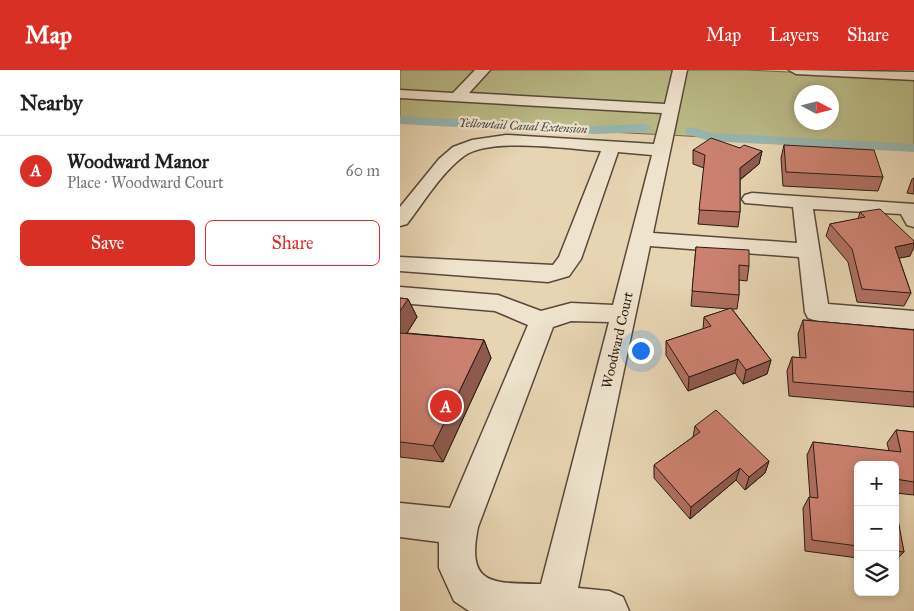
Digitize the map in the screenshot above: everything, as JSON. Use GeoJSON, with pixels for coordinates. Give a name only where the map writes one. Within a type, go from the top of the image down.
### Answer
{"type":"FeatureCollection","features":[{"type":"Feature","properties":{"kind":"street"},"geometry":{"type":"LineString","coordinates":[[457,98],[483,70]]}},
{"type":"Feature","properties":{"kind":"street","name":"Woodward Court"},"geometry":{"type":"LineString","coordinates":[[554,607],[680,70]]}},
{"type":"Feature","properties":{"kind":"street"},"geometry":{"type":"LineString","coordinates":[[796,70],[914,76]]}},
{"type":"Feature","properties":{"kind":"street"},"geometry":{"type":"LineString","coordinates":[[400,94],[671,109]]}},
{"type":"Feature","properties":{"kind":"street"},"geometry":{"type":"LineString","coordinates":[[400,220],[445,163],[459,151],[492,141],[570,151],[611,147],[661,150]]}},
{"type":"Feature","properties":{"kind":"street"},"geometry":{"type":"LineString","coordinates":[[400,291],[408,264],[548,274],[561,271],[570,259],[611,147]]}},
{"type":"Feature","properties":{"kind":"street"},"geometry":{"type":"LineString","coordinates":[[752,199],[802,202]]}},
{"type":"Feature","properties":{"kind":"street"},"geometry":{"type":"LineString","coordinates":[[809,251],[817,312],[914,320]]}},
{"type":"Feature","properties":{"kind":"street"},"geometry":{"type":"LineString","coordinates":[[400,295],[498,303],[542,321]]}},
{"type":"Feature","properties":{"kind":"street"},"geometry":{"type":"LineString","coordinates":[[609,611],[514,603],[477,604],[458,568],[456,546],[460,527],[542,321],[553,314],[562,312],[623,315]]}},
{"type":"Feature","properties":{"kind":"street"},"geometry":{"type":"LineString","coordinates":[[400,520],[460,527]]}},
{"type":"Feature","properties":{"kind":"lane"},"geometry":{"type":"LineString","coordinates":[[640,239],[809,251],[802,202],[909,209]]}},
{"type":"Feature","properties":{"kind":"green space"},"geometry":{"type":"Polygon","coordinates":[[[400,70],[746,70],[914,78],[914,149],[400,122],[400,70]]]}},
{"type":"Feature","properties":{"kind":"building"},"geometry":{"type":"Polygon","coordinates":[[[711,138],[740,148],[744,145],[762,151],[740,168],[740,212],[699,210],[705,155],[693,150],[711,138]]]}},
{"type":"Feature","properties":{"kind":"building"},"geometry":{"type":"Polygon","coordinates":[[[784,145],[874,150],[883,177],[786,172],[784,145]]]}},
{"type":"Feature","properties":{"kind":"building"},"geometry":{"type":"Polygon","coordinates":[[[880,209],[914,241],[914,243],[895,247],[911,293],[862,289],[852,249],[830,224],[865,217],[860,212],[880,209]]]}},
{"type":"Feature","properties":{"kind":"building"},"geometry":{"type":"Polygon","coordinates":[[[696,247],[749,250],[749,266],[739,265],[739,295],[692,291],[696,247]]]}},
{"type":"Feature","properties":{"kind":"building"},"geometry":{"type":"Polygon","coordinates":[[[400,298],[408,299],[400,311],[400,298]]]}},
{"type":"Feature","properties":{"kind":"building"},"geometry":{"type":"Polygon","coordinates":[[[731,308],[771,360],[746,370],[738,359],[689,377],[666,341],[711,326],[704,317],[731,308]]]}},
{"type":"Feature","properties":{"kind":"building"},"geometry":{"type":"Polygon","coordinates":[[[803,320],[914,330],[914,392],[793,382],[792,357],[806,358],[803,320]]]}},
{"type":"Feature","properties":{"kind":"building"},"geometry":{"type":"Polygon","coordinates":[[[400,333],[484,340],[433,446],[400,442],[400,333]]]}},
{"type":"Feature","properties":{"kind":"building"},"geometry":{"type":"Polygon","coordinates":[[[716,410],[769,461],[749,477],[740,468],[691,507],[654,465],[700,432],[695,426],[716,410]]]}},
{"type":"Feature","properties":{"kind":"building"},"geometry":{"type":"Polygon","coordinates":[[[896,430],[914,432],[914,482],[899,480],[899,461],[854,461],[854,545],[812,540],[809,497],[818,498],[813,442],[901,452],[896,430]]]}},
{"type":"Feature","properties":{"kind":"building"},"geometry":{"type":"Polygon","coordinates":[[[899,525],[904,552],[899,551],[899,525]]]}},
{"type":"Feature","properties":{"kind":"waterway","name":"Yellowtail Canal Extension"},"geometry":{"type":"LineString","coordinates":[[400,120],[595,130],[645,128]]}},
{"type":"Feature","properties":{"kind":"waterway","name":"Yellowtail Canal Extension"},"geometry":{"type":"LineString","coordinates":[[692,131],[709,137],[914,148]]}},
{"type":"Feature","properties":{"kind":"place","name":"Woodward Manor"},"geometry":{"type":"Point","coordinates":[446,406]}}]}
